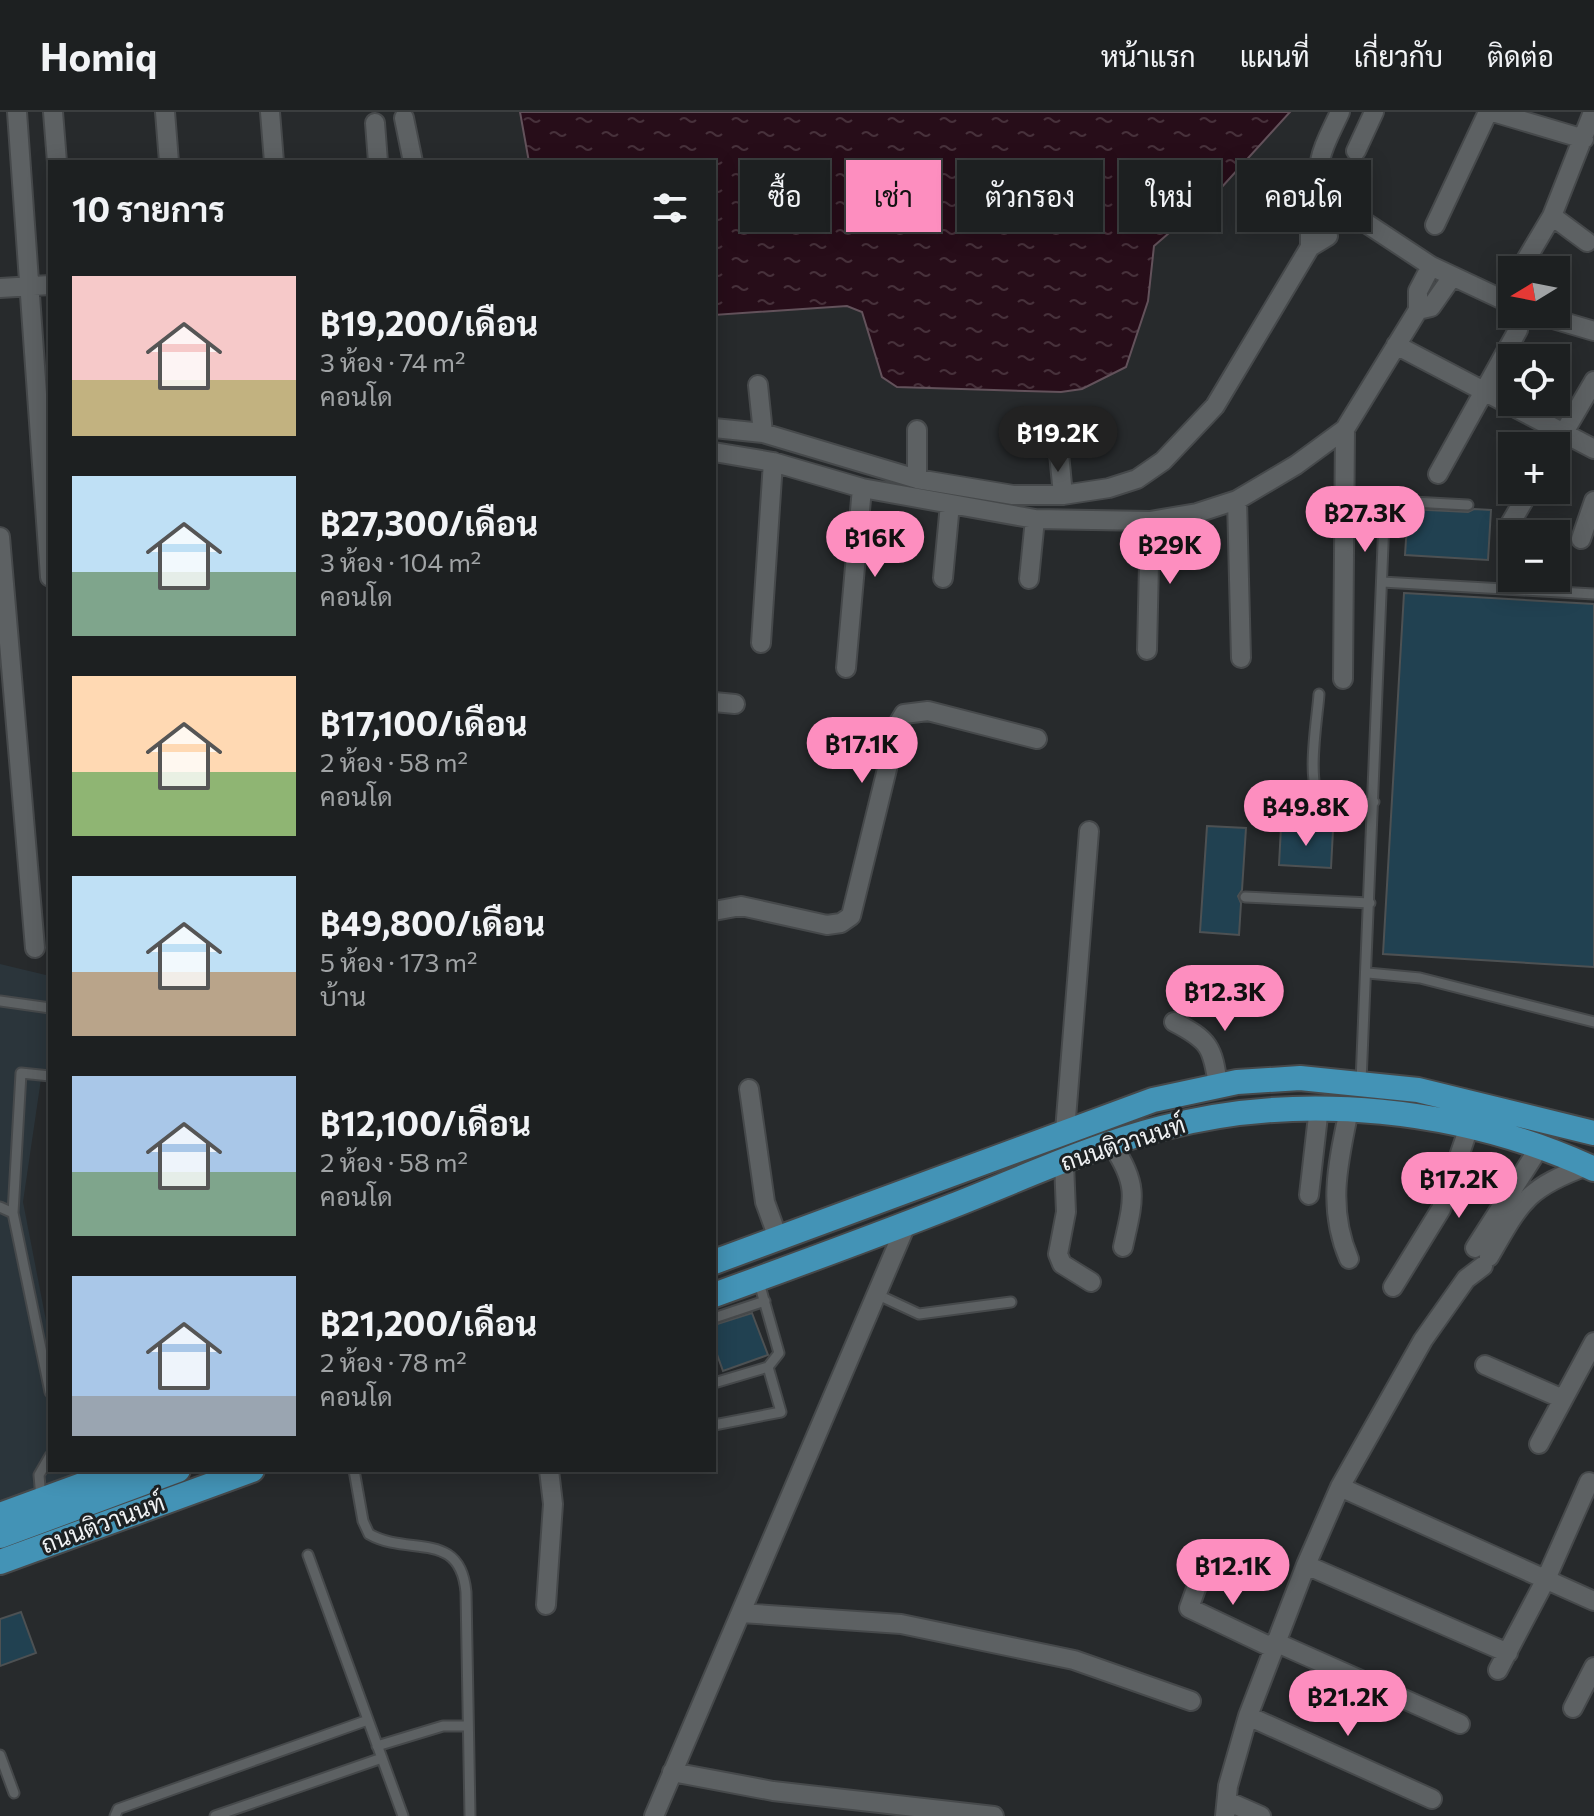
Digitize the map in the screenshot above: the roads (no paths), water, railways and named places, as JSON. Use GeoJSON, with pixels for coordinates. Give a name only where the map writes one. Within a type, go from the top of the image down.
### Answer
{"type":"FeatureCollection","features":[{"type":"Feature","properties":{"kind":"main road","name":"ถนนติวานนท์"},"geometry":{"type":"LineString","coordinates":[[716,1261],[1153,1100],[1218,1086],[1300,1078],[1361,1082],[1482,1103],[1594,1133]]}},
{"type":"Feature","properties":{"kind":"main road","name":"ถนนติวานนท์"},"geometry":{"type":"LineString","coordinates":[[716,1295],[762,1290],[906,1225],[1161,1128],[1244,1112],[1319,1107],[1469,1127],[1591,1168]]}},
{"type":"Feature","properties":{"kind":"main road","name":"ถนนติวานนท์"},"geometry":{"type":"LineString","coordinates":[[0,1515],[42,1500],[82,1478],[113,1472]]}},
{"type":"Feature","properties":{"kind":"main road"},"geometry":{"type":"LineString","coordinates":[[0,1536],[173,1472]]}},
{"type":"Feature","properties":{"kind":"main road","name":"ถนนติวานนท์"},"geometry":{"type":"LineString","coordinates":[[0,1562],[247,1472]]}},
{"type":"Feature","properties":{"kind":"street"},"geometry":{"type":"LineString","coordinates":[[165,112],[169,160]]}},
{"type":"Feature","properties":{"kind":"street"},"geometry":{"type":"LineString","coordinates":[[270,112],[274,160]]}},
{"type":"Feature","properties":{"kind":"street"},"geometry":{"type":"LineString","coordinates":[[1319,160],[1340,112]]}},
{"type":"Feature","properties":{"kind":"street"},"geometry":{"type":"LineString","coordinates":[[1356,151],[1374,112]]}},
{"type":"Feature","properties":{"kind":"street"},"geometry":{"type":"LineString","coordinates":[[1435,225],[1490,112],[1584,139]]}},
{"type":"Feature","properties":{"kind":"street"},"geometry":{"type":"LineString","coordinates":[[1528,256],[1552,216],[1593,112]]}},
{"type":"Feature","properties":{"kind":"street"},"geometry":{"type":"LineString","coordinates":[[48,531],[44,440],[17,118],[53,117],[57,160]]}},
{"type":"Feature","properties":{"kind":"street"},"geometry":{"type":"LineString","coordinates":[[404,118],[413,160]]}},
{"type":"Feature","properties":{"kind":"street"},"geometry":{"type":"LineString","coordinates":[[375,123],[378,160]]}},
{"type":"Feature","properties":{"kind":"street"},"geometry":{"type":"LineString","coordinates":[[1552,216],[1587,242]]}},
{"type":"Feature","properties":{"kind":"street"},"geometry":{"type":"LineString","coordinates":[[1310,247],[1312,232]]}},
{"type":"Feature","properties":{"kind":"street"},"geometry":{"type":"LineString","coordinates":[[716,428],[763,433],[917,479],[1013,495],[1063,495],[1137,479],[1163,461],[1215,406],[1310,247],[1327,232]]}},
{"type":"Feature","properties":{"kind":"street"},"geometry":{"type":"LineString","coordinates":[[1354,232],[1498,298]]}},
{"type":"Feature","properties":{"kind":"street"},"geometry":{"type":"LineString","coordinates":[[716,452],[773,462],[862,488],[1035,519],[1150,521],[1197,513],[1237,500],[1296,465],[1345,429],[1418,310],[1418,291],[1431,266]]}},
{"type":"Feature","properties":{"kind":"street"},"geometry":{"type":"LineString","coordinates":[[1418,310],[1431,307],[1452,277]]}},
{"type":"Feature","properties":{"kind":"street"},"geometry":{"type":"LineString","coordinates":[[0,288],[48,285]]}},
{"type":"Feature","properties":{"kind":"street"},"geometry":{"type":"LineString","coordinates":[[1570,324],[1594,331]]}},
{"type":"Feature","properties":{"kind":"street"},"geometry":{"type":"LineString","coordinates":[[1438,474],[1518,330]]}},
{"type":"Feature","properties":{"kind":"street"},"geometry":{"type":"LineString","coordinates":[[1396,345],[1483,392],[1546,432]]}},
{"type":"Feature","properties":{"kind":"street"},"geometry":{"type":"LineString","coordinates":[[1564,432],[1594,381]]}},
{"type":"Feature","properties":{"kind":"street"},"geometry":{"type":"LineString","coordinates":[[758,385],[763,433]]}},
{"type":"Feature","properties":{"kind":"street"},"geometry":{"type":"LineString","coordinates":[[1343,679],[1345,429]]}},
{"type":"Feature","properties":{"kind":"street"},"geometry":{"type":"LineString","coordinates":[[917,430],[917,479]]}},
{"type":"Feature","properties":{"kind":"street"},"geometry":{"type":"LineString","coordinates":[[1058,443],[1063,495]]}},
{"type":"Feature","properties":{"kind":"street"},"geometry":{"type":"LineString","coordinates":[[1570,443],[1594,449]]}},
{"type":"Feature","properties":{"kind":"street"},"geometry":{"type":"LineString","coordinates":[[761,643],[773,462]]}},
{"type":"Feature","properties":{"kind":"street"},"geometry":{"type":"LineString","coordinates":[[846,668],[862,488]]}},
{"type":"Feature","properties":{"kind":"street"},"geometry":{"type":"LineString","coordinates":[[1237,500],[1241,658]]}},
{"type":"Feature","properties":{"kind":"street"},"geometry":{"type":"LineString","coordinates":[[1581,539],[1594,501]]}},
{"type":"Feature","properties":{"kind":"street"},"geometry":{"type":"LineString","coordinates":[[943,578],[950,504]]}},
{"type":"Feature","properties":{"kind":"street"},"geometry":{"type":"LineString","coordinates":[[1029,579],[1035,519]]}},
{"type":"Feature","properties":{"kind":"street"},"geometry":{"type":"LineString","coordinates":[[1147,650],[1150,521]]}},
{"type":"Feature","properties":{"kind":"street"},"geometry":{"type":"LineString","coordinates":[[0,537],[9,738],[35,948]]}},
{"type":"Feature","properties":{"kind":"street"},"geometry":{"type":"LineString","coordinates":[[716,702],[735,704]]}},
{"type":"Feature","properties":{"kind":"street"},"geometry":{"type":"LineString","coordinates":[[716,911],[741,906],[827,925],[841,923],[851,916],[898,724],[904,714],[913,710],[928,711],[1037,739]]}},
{"type":"Feature","properties":{"kind":"street"},"geometry":{"type":"LineString","coordinates":[[1065,1131],[1089,831]]}},
{"type":"Feature","properties":{"kind":"street"},"geometry":{"type":"LineString","coordinates":[[1174,1022],[1204,1038],[1212,1050],[1218,1086]]}},
{"type":"Feature","properties":{"kind":"street"},"geometry":{"type":"LineString","coordinates":[[749,1089],[765,1202],[778,1238]]}},
{"type":"Feature","properties":{"kind":"street"},"geometry":{"type":"LineString","coordinates":[[1309,1195],[1319,1107]]}},
{"type":"Feature","properties":{"kind":"street"},"geometry":{"type":"LineString","coordinates":[[1349,1110],[1334,1190],[1339,1236],[1349,1259]]}},
{"type":"Feature","properties":{"kind":"street"},"geometry":{"type":"LineString","coordinates":[[1393,1287],[1441,1209],[1469,1127]]}},
{"type":"Feature","properties":{"kind":"street"},"geometry":{"type":"LineString","coordinates":[[1112,1145],[1129,1170],[1134,1185],[1123,1247]]}},
{"type":"Feature","properties":{"kind":"street"},"geometry":{"type":"LineString","coordinates":[[1261,1816],[1226,1808],[1228,1786],[1248,1716],[1306,1565],[1340,1487],[1423,1340],[1466,1279],[1501,1220],[1539,1148]]}},
{"type":"Feature","properties":{"kind":"street"},"geometry":{"type":"LineString","coordinates":[[1064,1163],[1066,1212],[1058,1254],[1062,1264],[1091,1282]]}},
{"type":"Feature","properties":{"kind":"street"},"geometry":{"type":"LineString","coordinates":[[1501,1220],[1537,1188],[1591,1168]]}},
{"type":"Feature","properties":{"kind":"street"},"geometry":{"type":"LineString","coordinates":[[654,1816],[906,1225]]}},
{"type":"Feature","properties":{"kind":"street"},"geometry":{"type":"LineString","coordinates":[[1539,1444],[1594,1342]]}},
{"type":"Feature","properties":{"kind":"street"},"geometry":{"type":"LineString","coordinates":[[1485,1365],[1563,1399]]}},
{"type":"Feature","properties":{"kind":"street"},"geometry":{"type":"LineString","coordinates":[[546,1605],[553,1504],[549,1472]]}},
{"type":"Feature","properties":{"kind":"street"},"geometry":{"type":"LineString","coordinates":[[1498,1670],[1546,1579],[1589,1482]]}},
{"type":"Feature","properties":{"kind":"street"},"geometry":{"type":"LineString","coordinates":[[1340,1487],[1594,1601]]}},
{"type":"Feature","properties":{"kind":"street"},"geometry":{"type":"LineString","coordinates":[[1206,1561],[1189,1608],[1460,1724]]}},
{"type":"Feature","properties":{"kind":"street"},"geometry":{"type":"LineString","coordinates":[[1306,1565],[1508,1653]]}},
{"type":"Feature","properties":{"kind":"street"},"geometry":{"type":"LineString","coordinates":[[741,1613],[901,1624],[1074,1660],[1191,1701]]}},
{"type":"Feature","properties":{"kind":"street"},"geometry":{"type":"LineString","coordinates":[[1573,1708],[1594,1667]]}},
{"type":"Feature","properties":{"kind":"street"},"geometry":{"type":"LineString","coordinates":[[1248,1716],[1432,1799]]}},
{"type":"Feature","properties":{"kind":"street"},"geometry":{"type":"LineString","coordinates":[[672,1772],[898,1811],[994,1816]]}},
{"type":"Feature","properties":{"kind":"lane"},"geometry":{"type":"LineString","coordinates":[[1361,1082],[1368,973],[1384,520],[1394,501],[1468,505]]}},
{"type":"Feature","properties":{"kind":"lane"},"geometry":{"type":"LineString","coordinates":[[1382,582],[1594,594]]}},
{"type":"Feature","properties":{"kind":"lane"},"geometry":{"type":"LineString","coordinates":[[1319,694],[1312,779],[1316,794],[1325,802],[1374,802]]}},
{"type":"Feature","properties":{"kind":"lane"},"geometry":{"type":"LineString","coordinates":[[1245,897],[1370,903]]}},
{"type":"Feature","properties":{"kind":"lane"},"geometry":{"type":"LineString","coordinates":[[1368,973],[1420,978],[1594,1022]]}},
{"type":"Feature","properties":{"kind":"lane"},"geometry":{"type":"LineString","coordinates":[[0,1001],[48,1008]]}},
{"type":"Feature","properties":{"kind":"lane"},"geometry":{"type":"LineString","coordinates":[[48,1076],[21,1073],[13,1213],[48,1382]]}},
{"type":"Feature","properties":{"kind":"lane"},"geometry":{"type":"LineString","coordinates":[[0,1207],[13,1213]]}},
{"type":"Feature","properties":{"kind":"lane"},"geometry":{"type":"LineString","coordinates":[[716,1317],[762,1290],[779,1353],[768,1367],[716,1382]]}},
{"type":"Feature","properties":{"kind":"lane"},"geometry":{"type":"LineString","coordinates":[[876,1294],[919,1314],[1011,1302]]}},
{"type":"Feature","properties":{"kind":"lane"},"geometry":{"type":"LineString","coordinates":[[716,1425],[781,1412],[768,1367]]}},
{"type":"Feature","properties":{"kind":"lane"},"geometry":{"type":"LineString","coordinates":[[42,1500],[39,1475],[48,1459]]}},
{"type":"Feature","properties":{"kind":"lane"},"geometry":{"type":"LineString","coordinates":[[354,1472],[363,1521],[369,1534],[451,1553],[462,1568],[466,1592],[470,1816]]}},
{"type":"Feature","properties":{"kind":"lane"},"geometry":{"type":"LineString","coordinates":[[308,1555],[403,1816]]}},
{"type":"Feature","properties":{"kind":"lane"},"geometry":{"type":"LineString","coordinates":[[115,1816],[118,1809],[368,1720]]}},
{"type":"Feature","properties":{"kind":"lane"},"geometry":{"type":"LineString","coordinates":[[377,1746],[443,1726],[468,1726]]}},
{"type":"Feature","properties":{"kind":"lane"},"geometry":{"type":"LineString","coordinates":[[0,1755],[14,1793]]}},
{"type":"Feature","properties":{"kind":"lane"},"geometry":{"type":"LineString","coordinates":[[215,1816],[382,1758]]}},
{"type":"Feature","properties":{"kind":"water"},"geometry":{"type":"Polygon","coordinates":[[[520,112],[1290,112],[1246,160],[1237,160],[1237,170],[1221,188],[1221,160],[1119,160],[1119,232],[1170,232],[1154,246],[1148,301],[1126,367],[1082,389],[1061,392],[897,387],[882,377],[862,312],[847,306],[716,315],[716,160],[529,160],[520,112]]]}}]}
